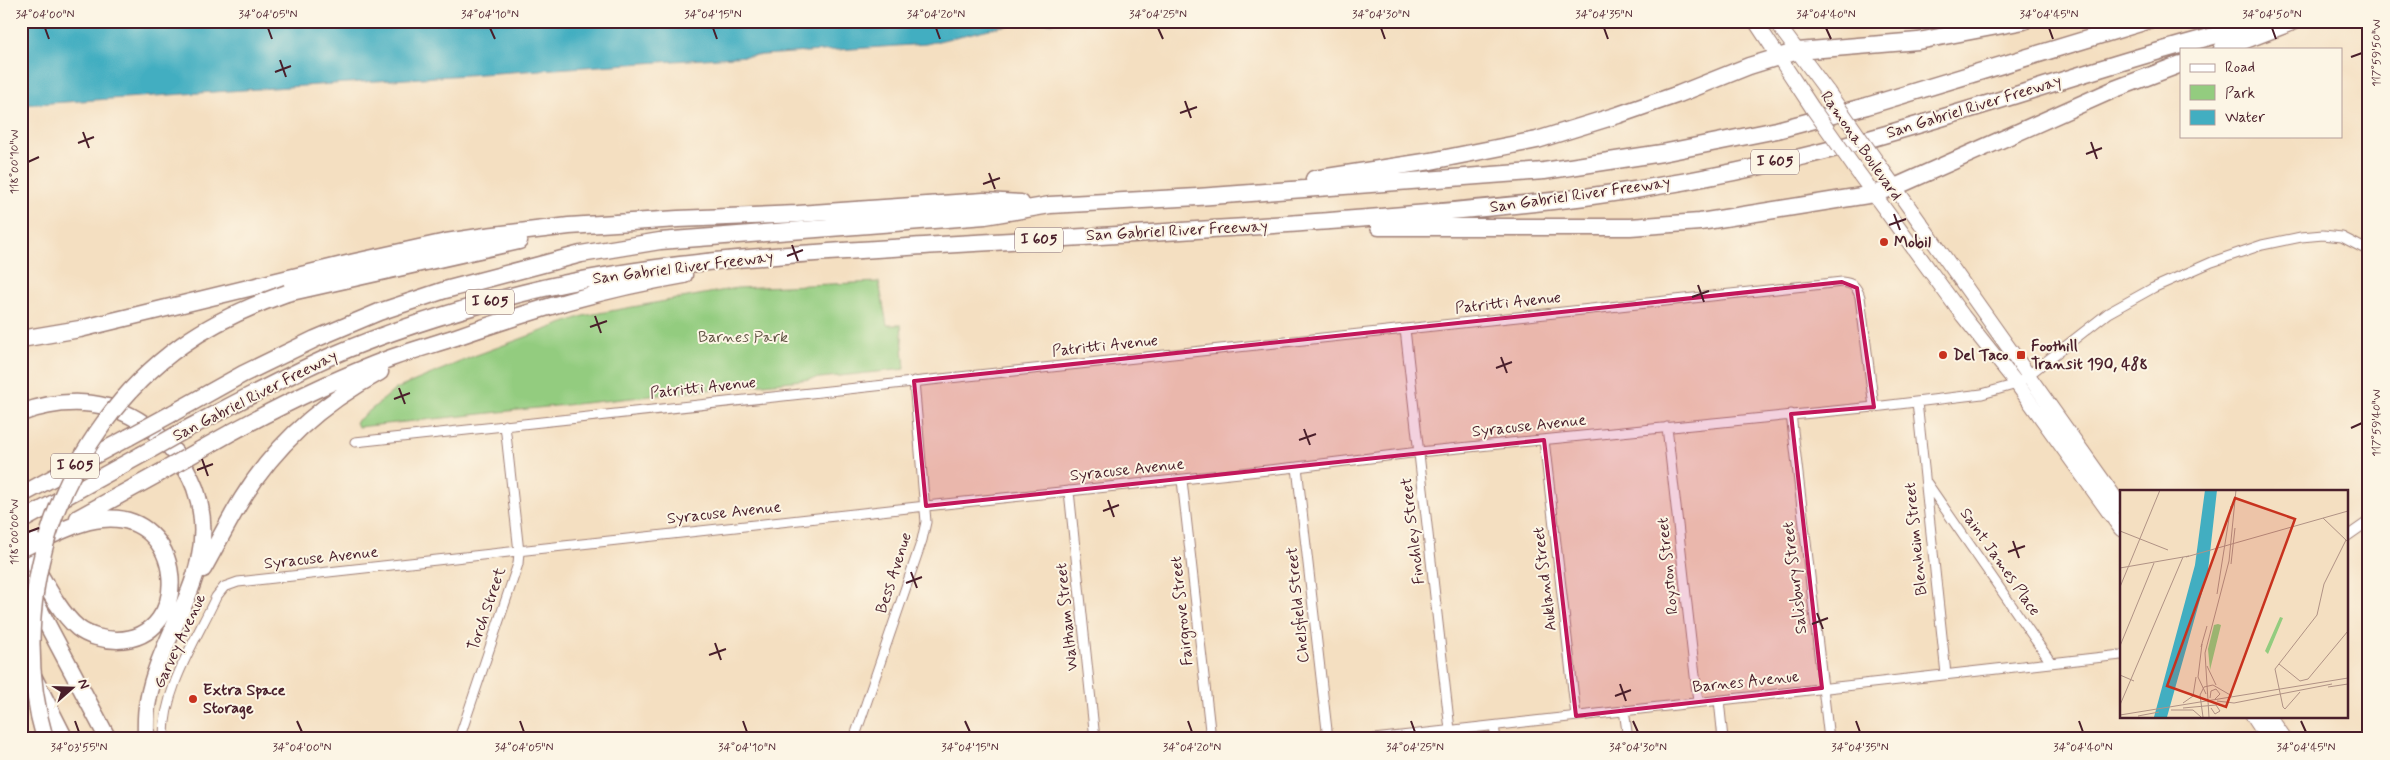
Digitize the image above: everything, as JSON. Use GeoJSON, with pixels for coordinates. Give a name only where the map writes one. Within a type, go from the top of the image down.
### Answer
{"type":"FeatureCollection","features":[{"type":"Feature","properties":{"kind":"highway"},"geometry":{"type":"LineString","coordinates":[[1198,197],[1431,161],[1537,140],[1636,109],[1776,56],[1798,51],[1918,41],[2024,21]]}},
{"type":"Feature","properties":{"kind":"highway","name":"San Gabriel River Freeway"},"geometry":{"type":"LineString","coordinates":[[21,495],[173,412],[315,339],[379,312],[445,290],[572,256],[660,241],[985,216],[1050,205],[1198,197],[1544,171],[1662,154],[1777,130],[1867,106],[2147,21]]}},
{"type":"Feature","properties":{"kind":"highway","name":"San Gabriel River Freeway"},"geometry":{"type":"LineString","coordinates":[[21,521],[269,385],[331,356],[390,333],[453,312],[528,292],[589,279],[670,266],[817,253],[1261,227],[1523,205],[1650,188],[1819,152],[2160,50],[2273,21]]}},
{"type":"Feature","properties":{"kind":"highway"},"geometry":{"type":"LineString","coordinates":[[2225,48],[2294,21]]}},
{"type":"Feature","properties":{"kind":"highway"},"geometry":{"type":"LineString","coordinates":[[1261,227],[1630,227],[1700,222],[1874,194],[1895,187],[2116,89],[2180,64]]}},
{"type":"Feature","properties":{"kind":"highway"},"geometry":{"type":"LineString","coordinates":[[21,339],[80,330],[446,242],[569,226],[984,201],[1050,205]]}},
{"type":"Feature","properties":{"kind":"highway"},"geometry":{"type":"LineString","coordinates":[[45,739],[39,713],[32,660],[36,587],[52,523],[80,461],[116,406],[162,360],[182,345],[230,316],[287,293],[508,243],[607,225]]}},
{"type":"Feature","properties":{"kind":"highway"},"geometry":{"type":"LineString","coordinates":[[26,544],[158,474],[254,419],[334,381],[392,357],[538,308],[604,290],[817,253]]}},
{"type":"Feature","properties":{"kind":"highway"},"geometry":{"type":"LineString","coordinates":[[188,596],[242,499],[270,460],[300,428],[355,385],[440,342]]}},
{"type":"Feature","properties":{"kind":"highway"},"geometry":{"type":"LineString","coordinates":[[21,414],[42,406],[67,402],[98,405],[128,415],[164,440],[176,453],[192,478],[202,513],[202,551],[188,596],[151,688],[146,715],[146,739]]}},
{"type":"Feature","properties":{"kind":"highway"},"geometry":{"type":"LineString","coordinates":[[121,518],[138,525],[159,543],[168,561],[171,583],[163,612],[149,629],[130,638],[110,640],[85,632],[67,616],[26,544],[86,522],[100,519],[121,518]]}},
{"type":"Feature","properties":{"kind":"highway"},"geometry":{"type":"LineString","coordinates":[[21,575],[108,739]]}},
{"type":"Feature","properties":{"kind":"highway"},"geometry":{"type":"LineString","coordinates":[[21,652],[65,739]]}},
{"type":"Feature","properties":{"kind":"main road","name":"Ramona Boulevard"},"geometry":{"type":"LineString","coordinates":[[1755,21],[1776,56],[1854,168],[1963,316],[2017,384],[2120,529]]}},
{"type":"Feature","properties":{"kind":"main road","name":"Ramona Boulevard"},"geometry":{"type":"LineString","coordinates":[[1775,21],[1828,92],[2120,505]]}},
{"type":"Feature","properties":{"kind":"main road"},"geometry":{"type":"LineString","coordinates":[[2254,718],[2268,739]]}},
{"type":"Feature","properties":{"kind":"main road"},"geometry":{"type":"LineString","coordinates":[[2270,718],[2285,739]]}},
{"type":"Feature","properties":{"kind":"street","name":"Syracuse Avenue"},"geometry":{"type":"LineString","coordinates":[[224,587],[238,582],[926,506],[1297,468],[1419,452],[1874,407],[1982,394],[2017,384],[2108,313],[2153,288],[2212,262],[2262,245],[2301,237],[2323,235],[2342,237],[2369,251]]}},
{"type":"Feature","properties":{"kind":"street","name":"Patritti Avenue"},"geometry":{"type":"LineString","coordinates":[[355,442],[1842,282],[1850,283],[1857,288],[1863,311],[1874,407]]}},
{"type":"Feature","properties":{"kind":"street","name":"Finchley Street"},"geometry":{"type":"LineString","coordinates":[[1405,329],[1450,730]]}},
{"type":"Feature","properties":{"kind":"street","name":"Bess Avenue"},"geometry":{"type":"LineString","coordinates":[[854,739],[922,540],[926,506],[914,381]]}},
{"type":"Feature","properties":{"kind":"street","name":"Blenheim Street"},"geometry":{"type":"LineString","coordinates":[[1917,402],[1946,674]]}},
{"type":"Feature","properties":{"kind":"street","name":"Salisbury Street"},"geometry":{"type":"LineString","coordinates":[[1791,414],[1828,739]]}},
{"type":"Feature","properties":{"kind":"street","name":"Torch Street"},"geometry":{"type":"LineString","coordinates":[[459,739],[518,564],[505,425]]}},
{"type":"Feature","properties":{"kind":"street","name":"Royston Street"},"geometry":{"type":"LineString","coordinates":[[1667,427],[1698,702]]}},
{"type":"Feature","properties":{"kind":"street","name":"Aukland Street"},"geometry":{"type":"LineString","coordinates":[[1544,440],[1576,716]]}},
{"type":"Feature","properties":{"kind":"street","name":"Chelsfield Street"},"geometry":{"type":"LineString","coordinates":[[1297,468],[1328,739]]}},
{"type":"Feature","properties":{"kind":"street","name":"Fairgrove Street"},"geometry":{"type":"LineString","coordinates":[[1182,480],[1211,739]]}},
{"type":"Feature","properties":{"kind":"street","name":"Saint James Place"},"geometry":{"type":"LineString","coordinates":[[1925,481],[2050,661]]}},
{"type":"Feature","properties":{"kind":"street","name":"Waltham Street"},"geometry":{"type":"LineString","coordinates":[[1069,491],[1095,739]]}},
{"type":"Feature","properties":{"kind":"street"},"geometry":{"type":"LineString","coordinates":[[2348,536],[2369,521]]}},
{"type":"Feature","properties":{"kind":"street","name":"Garvey Avenue"},"geometry":{"type":"LineString","coordinates":[[164,739],[164,721],[170,695],[216,597],[224,587]]}},
{"type":"Feature","properties":{"kind":"street","name":"Barnes Avenue"},"geometry":{"type":"LineString","coordinates":[[1374,739],[2120,654]]}},
{"type":"Feature","properties":{"kind":"street"},"geometry":{"type":"LineString","coordinates":[[1719,700],[1723,739]]}},
{"type":"Feature","properties":{"kind":"street"},"geometry":{"type":"LineString","coordinates":[[1624,710],[1628,739]]}},
{"type":"Feature","properties":{"kind":"street"},"geometry":{"type":"LineString","coordinates":[[1494,726],[1496,739]]}},
{"type":"Feature","properties":{"kind":"highlighted area"},"geometry":{"type":"Polygon","coordinates":[[[1842,282],[1857,288],[1874,407],[1791,414],[1822,688],[1576,716],[1544,440],[926,506],[914,381],[1842,282]]]}},
{"type":"Feature","properties":{"kind":"green space","name":"Barnes Park"},"geometry":{"type":"Polygon","coordinates":[[[879,282],[887,325],[901,325],[905,369],[358,427],[356,422],[396,389],[474,356],[583,316],[737,288],[879,282]]]}},
{"type":"Feature","properties":{"kind":"water"},"geometry":{"type":"Polygon","coordinates":[[[21,21],[1075,21],[1002,26],[926,44],[21,105],[21,21]]]}},
{"type":"Feature","properties":{"kind":"place","name":"Mobil"},"geometry":{"type":"Point","coordinates":[1884,242]}},
{"type":"Feature","properties":{"kind":"place","name":"Del Taco"},"geometry":{"type":"Point","coordinates":[1943,355]}},
{"type":"Feature","properties":{"kind":"place","name":"Foothill Transit 190, 488"},"geometry":{"type":"Point","coordinates":[2021,355]}},
{"type":"Feature","properties":{"kind":"place","name":"Extra Space Storage"},"geometry":{"type":"Point","coordinates":[193,699]}}]}
